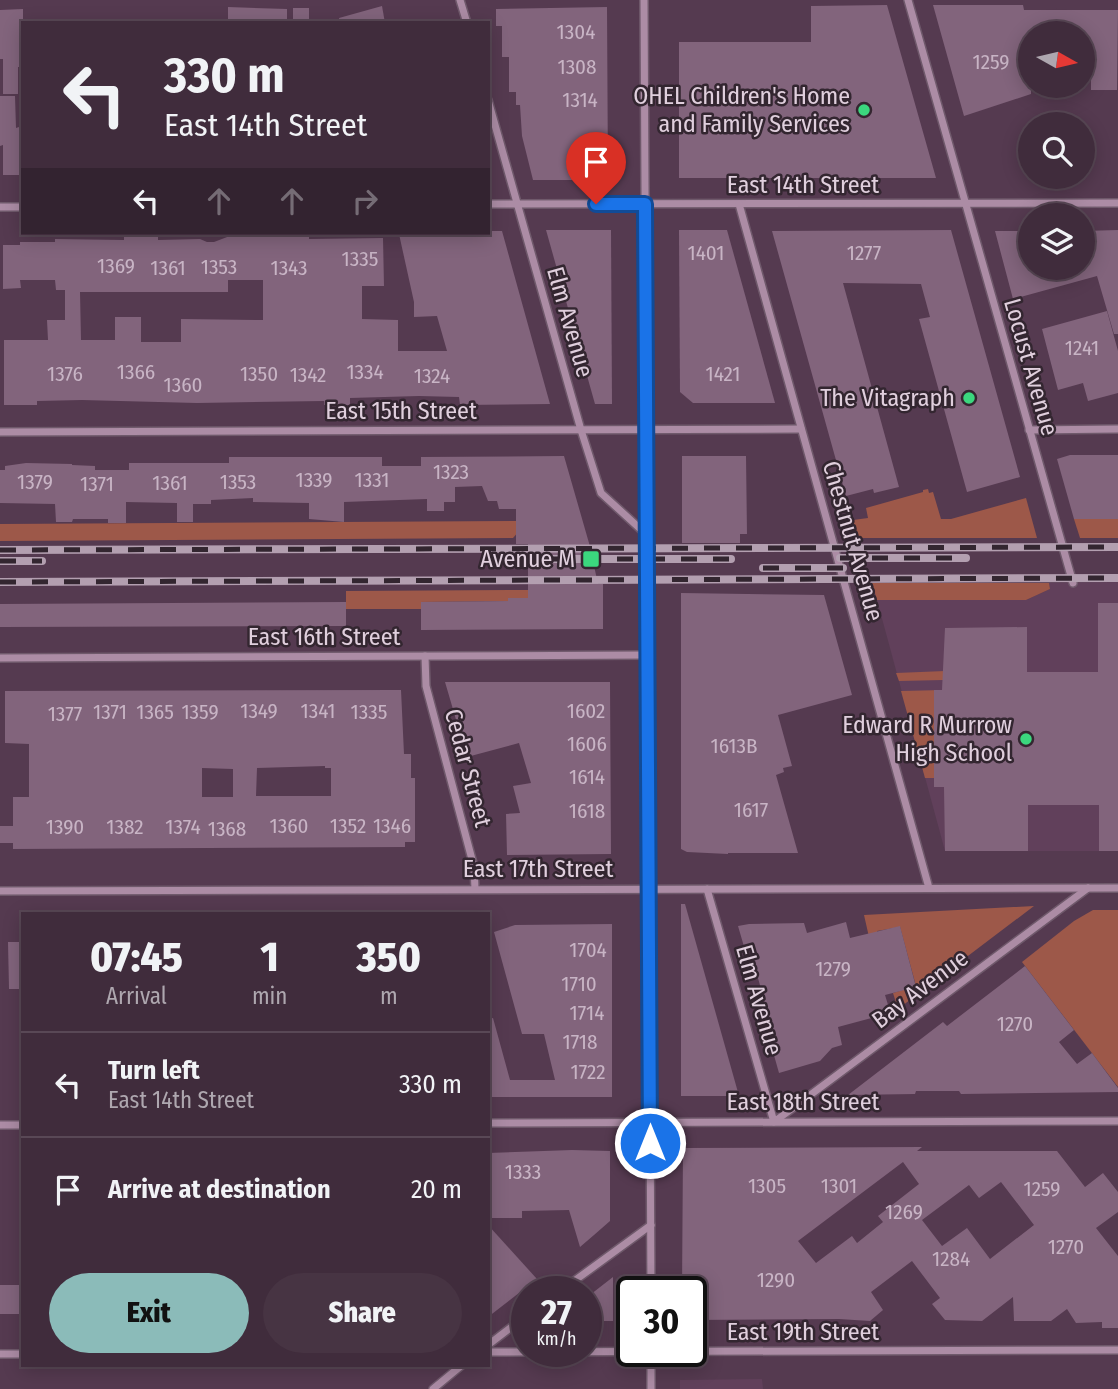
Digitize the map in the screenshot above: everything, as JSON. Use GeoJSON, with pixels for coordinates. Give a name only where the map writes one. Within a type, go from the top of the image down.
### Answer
{"type":"FeatureCollection","features":[{"type":"Feature","properties":{"kind":"street"},"geometry":{"type":"LineString","coordinates":[[460,0],[466,21]]}},
{"type":"Feature","properties":{"kind":"street"},"geometry":{"type":"LineString","coordinates":[[644,0],[650,1276]]}},
{"type":"Feature","properties":{"kind":"street","name":"Locust Avenue"},"geometry":{"type":"LineString","coordinates":[[908,0],[1073,583]]}},
{"type":"Feature","properties":{"kind":"street","name":"Elm Avenue"},"geometry":{"type":"LineString","coordinates":[[490,107],[601,493],[647,535]]}},
{"type":"Feature","properties":{"kind":"street","name":"East 14th Street"},"geometry":{"type":"LineString","coordinates":[[490,204],[1118,203]]}},
{"type":"Feature","properties":{"kind":"street","name":"Chestnut Avenue"},"geometry":{"type":"LineString","coordinates":[[739,204],[929,888]]}},
{"type":"Feature","properties":{"kind":"street"},"geometry":{"type":"LineString","coordinates":[[0,207],[21,207]]}},
{"type":"Feature","properties":{"kind":"street","name":"East 15th Street"},"geometry":{"type":"LineString","coordinates":[[0,432],[801,429]]}},
{"type":"Feature","properties":{"kind":"street"},"geometry":{"type":"LineString","coordinates":[[1029,430],[1118,429]]}},
{"type":"Feature","properties":{"kind":"street","name":"East 16th Street"},"geometry":{"type":"LineString","coordinates":[[0,658],[647,655]]}},
{"type":"Feature","properties":{"kind":"street","name":"Cedar Street"},"geometry":{"type":"LineString","coordinates":[[425,656],[426,686],[474,867],[475,889]]}},
{"type":"Feature","properties":{"kind":"street","name":"Bay Avenue"},"geometry":{"type":"LineString","coordinates":[[774,1122],[1088,888]]}},
{"type":"Feature","properties":{"kind":"street","name":"East 17th Street"},"geometry":{"type":"LineString","coordinates":[[0,891],[1118,888]]}},
{"type":"Feature","properties":{"kind":"street","name":"Elm Avenue"},"geometry":{"type":"LineString","coordinates":[[707,889],[774,1122]]}},
{"type":"Feature","properties":{"kind":"street","name":"East 18th Street"},"geometry":{"type":"LineString","coordinates":[[490,1123],[1118,1121]]}},
{"type":"Feature","properties":{"kind":"street"},"geometry":{"type":"LineString","coordinates":[[0,1125],[21,1125]]}},
{"type":"Feature","properties":{"kind":"street"},"geometry":{"type":"LineString","coordinates":[[581,1276],[651,1225]]}},
{"type":"Feature","properties":{"kind":"street"},"geometry":{"type":"LineString","coordinates":[[490,1343],[511,1327]]}},
{"type":"Feature","properties":{"kind":"street","name":"East 19th Street"},"geometry":{"type":"LineString","coordinates":[[707,1351],[1118,1350]]}},
{"type":"Feature","properties":{"kind":"street","name":"East 19th Street"},"geometry":{"type":"LineString","coordinates":[[490,1352],[616,1351]]}},
{"type":"Feature","properties":{"kind":"street"},"geometry":{"type":"LineString","coordinates":[[0,1354],[21,1354]]}},
{"type":"Feature","properties":{"kind":"street"},"geometry":{"type":"LineString","coordinates":[[433,1389],[460,1367]]}},
{"type":"Feature","properties":{"kind":"street"},"geometry":{"type":"LineString","coordinates":[[651,1367],[651,1389]]}},
{"type":"Feature","properties":{"kind":"shaded area"},"geometry":{"type":"Polygon","coordinates":[[[928,489],[929,493],[933,492],[941,519],[951,519],[1026,498],[1037,538],[858,538],[853,520],[868,518],[866,508],[928,489]]]}},
{"type":"Feature","properties":{"kind":"shaded area"},"geometry":{"type":"Polygon","coordinates":[[[1074,519],[1118,519],[1118,538],[1080,538],[1074,519]]]}},
{"type":"Feature","properties":{"kind":"shaded area"},"geometry":{"type":"Polygon","coordinates":[[[528,521],[513,538],[0,541],[0,524],[528,521]]]}},
{"type":"Feature","properties":{"kind":"shaded area","name":"Edward R Murrow High School"},"geometry":{"type":"Polygon","coordinates":[[[1118,582],[1118,851],[945,851],[877,600],[1026,600],[1050,589],[1049,583],[1118,582]]]}},
{"type":"Feature","properties":{"kind":"shaded area"},"geometry":{"type":"Polygon","coordinates":[[[872,583],[1049,583],[1050,589],[1026,600],[877,600],[872,583]]]}},
{"type":"Feature","properties":{"kind":"shaded area"},"geometry":{"type":"Polygon","coordinates":[[[528,590],[528,598],[508,598],[508,601],[421,602],[421,609],[346,609],[346,591],[528,590]]]}},
{"type":"Feature","properties":{"kind":"shaded area"},"geometry":{"type":"Polygon","coordinates":[[[945,671],[943,680],[899,681],[896,673],[945,671]]]}},
{"type":"Feature","properties":{"kind":"shaded area"},"geometry":{"type":"Polygon","coordinates":[[[943,690],[944,778],[925,778],[901,691],[943,690]]]}},
{"type":"Feature","properties":{"kind":"shaded area"},"geometry":{"type":"Polygon","coordinates":[[[1034,906],[898,1009],[893,993],[916,986],[900,927],[877,931],[878,935],[869,937],[864,915],[1034,906]]]}},
{"type":"Feature","properties":{"kind":"shaded area"},"geometry":{"type":"Polygon","coordinates":[[[1093,910],[1118,910],[1118,1087],[1022,962],[1074,921],[1093,910]]]}},
{"type":"Feature","properties":{"kind":"shaded area"},"geometry":{"type":"Polygon","coordinates":[[[762,1379],[763,1389],[680,1389],[680,1380],[762,1379]]]}},
{"type":"Feature","properties":{"kind":"building"},"geometry":{"type":"Polygon","coordinates":[[[887,5],[936,178],[679,178],[679,42],[811,42],[811,6],[887,5]]]}},
{"type":"Feature","properties":{"kind":"building"},"geometry":{"type":"Polygon","coordinates":[[[933,5],[1023,5],[1024,10],[1118,10],[1117,90],[1096,90],[1096,21],[1018,21],[1019,98],[964,116],[933,5]]]}},
{"type":"Feature","properties":{"kind":"building"},"geometry":{"type":"Polygon","coordinates":[[[382,6],[385,21],[340,21],[339,18],[382,6]]]}},
{"type":"Feature","properties":{"kind":"building"},"geometry":{"type":"Polygon","coordinates":[[[228,7],[287,9],[287,21],[228,21],[228,7]]]}},
{"type":"Feature","properties":{"kind":"building"},"geometry":{"type":"Polygon","coordinates":[[[607,7],[608,180],[533,180],[522,136],[520,105],[516,105],[516,92],[509,92],[509,57],[502,57],[502,26],[496,26],[496,9],[607,7]]]}},
{"type":"Feature","properties":{"kind":"building"},"geometry":{"type":"Polygon","coordinates":[[[293,8],[309,8],[309,21],[293,21],[293,8]]]}},
{"type":"Feature","properties":{"kind":"building"},"geometry":{"type":"Polygon","coordinates":[[[23,9],[18,94],[3,94],[0,10],[23,9]]]}},
{"type":"Feature","properties":{"kind":"building"},"geometry":{"type":"Polygon","coordinates":[[[0,96],[15,96],[16,128],[19,127],[21,139],[21,175],[3,175],[3,145],[0,146],[0,96]]]}},
{"type":"Feature","properties":{"kind":"building"},"geometry":{"type":"Polygon","coordinates":[[[546,230],[611,230],[612,404],[595,404],[546,230]]]}},
{"type":"Feature","properties":{"kind":"building"},"geometry":{"type":"Polygon","coordinates":[[[679,230],[727,230],[775,403],[693,403],[680,392],[679,230]]]}},
{"type":"Feature","properties":{"kind":"building","name":"The Vitagraph"},"geometry":{"type":"Polygon","coordinates":[[[951,230],[1020,477],[967,492],[919,319],[930,317],[921,284],[843,283],[899,487],[874,493],[873,489],[846,496],[772,231],[951,230]]]}},
{"type":"Feature","properties":{"kind":"building"},"geometry":{"type":"Polygon","coordinates":[[[1118,230],[1118,334],[1114,334],[1095,277],[1095,231],[1118,230]]]}},
{"type":"Feature","properties":{"kind":"building"},"geometry":{"type":"Polygon","coordinates":[[[490,231],[502,231],[550,404],[460,405],[459,397],[419,396],[350,398],[350,405],[324,405],[324,401],[197,403],[82,400],[37,401],[37,405],[4,405],[4,340],[48,340],[47,320],[65,320],[65,290],[56,290],[55,280],[20,280],[21,288],[3,289],[3,245],[55,242],[55,239],[124,240],[124,235],[158,235],[158,240],[200,239],[207,242],[232,235],[309,236],[309,239],[383,238],[384,286],[362,286],[362,319],[398,320],[398,351],[447,351],[437,316],[414,317],[414,302],[399,235],[490,235],[490,231]],[[228,280],[228,292],[80,292],[81,340],[115,340],[115,317],[141,317],[141,342],[181,342],[181,319],[263,320],[263,280],[228,280]]]}},
{"type":"Feature","properties":{"kind":"building"},"geometry":{"type":"Polygon","coordinates":[[[995,231],[1018,231],[1018,280],[1082,280],[1013,299],[995,231]]]}},
{"type":"Feature","properties":{"kind":"building"},"geometry":{"type":"Polygon","coordinates":[[[1107,311],[1118,351],[1118,393],[1088,401],[1083,383],[1058,390],[1042,329],[1107,311]]]}},
{"type":"Feature","properties":{"kind":"building"},"geometry":{"type":"Polygon","coordinates":[[[1070,455],[1118,455],[1118,519],[1074,519],[1057,459],[1070,455]]]}},
{"type":"Feature","properties":{"kind":"building"},"geometry":{"type":"Polygon","coordinates":[[[564,456],[598,584],[603,584],[603,629],[421,630],[421,602],[508,601],[508,598],[528,598],[528,544],[516,544],[516,509],[499,509],[497,501],[488,501],[482,486],[455,487],[455,502],[444,502],[444,511],[427,511],[427,499],[344,502],[344,522],[309,519],[309,503],[253,502],[253,498],[211,500],[211,504],[193,504],[193,522],[177,522],[177,503],[126,502],[126,523],[108,523],[108,519],[56,522],[55,504],[0,503],[0,470],[5,470],[5,466],[26,463],[95,466],[95,470],[129,470],[129,463],[229,463],[229,457],[382,457],[382,466],[421,466],[421,457],[564,456]]]}},
{"type":"Feature","properties":{"kind":"building"},"geometry":{"type":"Polygon","coordinates":[[[682,456],[746,456],[747,534],[740,534],[740,543],[682,543],[682,456]]]}},
{"type":"Feature","properties":{"kind":"building"},"geometry":{"type":"Polygon","coordinates":[[[681,593],[824,595],[852,695],[778,715],[792,766],[783,768],[784,772],[776,775],[798,853],[728,854],[687,852],[681,849],[681,593]]]}},
{"type":"Feature","properties":{"kind":"building"},"geometry":{"type":"Polygon","coordinates":[[[346,602],[346,626],[0,627],[0,604],[346,602]]]}},
{"type":"Feature","properties":{"kind":"building","name":"Edward R Murrow High School"},"geometry":{"type":"Polygon","coordinates":[[[1098,603],[1118,603],[1118,851],[1099,851],[1099,805],[1028,805],[1028,851],[945,851],[944,787],[934,787],[934,690],[942,690],[945,628],[1027,627],[1027,672],[1098,672],[1098,603]]]}},
{"type":"Feature","properties":{"kind":"building"},"geometry":{"type":"Polygon","coordinates":[[[445,682],[610,682],[611,854],[507,855],[506,814],[520,813],[513,786],[531,783],[519,743],[467,757],[445,682]]]}},
{"type":"Feature","properties":{"kind":"building"},"geometry":{"type":"Polygon","coordinates":[[[401,690],[404,754],[411,754],[411,778],[415,778],[415,842],[405,842],[405,847],[13,849],[13,843],[0,843],[0,826],[13,826],[13,797],[29,797],[29,744],[5,743],[5,691],[401,690]],[[202,768],[202,797],[233,797],[233,769],[202,768]],[[257,768],[256,796],[331,796],[331,768],[257,768]]]}},
{"type":"Feature","properties":{"kind":"building"},"geometry":{"type":"Polygon","coordinates":[[[681,904],[685,904],[739,1096],[681,1096],[681,904]]]}},
{"type":"Feature","properties":{"kind":"building"},"geometry":{"type":"Polygon","coordinates":[[[846,922],[850,938],[900,926],[916,987],[885,995],[889,1008],[878,1011],[879,1016],[838,1027],[842,1045],[832,1048],[820,1061],[779,1073],[770,1041],[775,1040],[750,949],[745,950],[738,926],[804,923],[807,933],[846,922]]]}},
{"type":"Feature","properties":{"kind":"building"},"geometry":{"type":"Polygon","coordinates":[[[612,924],[612,1097],[490,1097],[490,1019],[493,1018],[510,1080],[555,1080],[544,1034],[522,1034],[494,932],[515,925],[612,924]]]}},
{"type":"Feature","properties":{"kind":"building"},"geometry":{"type":"Polygon","coordinates":[[[8,942],[21,942],[21,989],[9,989],[8,942]]]}},
{"type":"Feature","properties":{"kind":"building"},"geometry":{"type":"Polygon","coordinates":[[[1025,966],[1074,1030],[1059,1042],[1077,1064],[1092,1053],[1118,1088],[1118,1092],[961,1094],[959,1091],[916,1091],[915,1094],[848,1095],[943,1022],[947,1026],[1025,966]]]}},
{"type":"Feature","properties":{"kind":"building"},"geometry":{"type":"Polygon","coordinates":[[[922,1147],[917,1151],[1057,1151],[1085,1187],[1103,1173],[1118,1192],[1118,1212],[1096,1228],[1118,1256],[1118,1328],[1102,1328],[1102,1322],[1076,1323],[1067,1309],[1051,1321],[1014,1321],[1013,1297],[982,1321],[945,1320],[932,1304],[940,1298],[912,1261],[871,1292],[883,1310],[870,1321],[707,1320],[707,1276],[682,1276],[683,1148],[922,1147]],[[903,1162],[798,1241],[816,1263],[852,1236],[857,1243],[883,1222],[878,1216],[919,1184],[903,1162]],[[1001,1182],[979,1198],[969,1185],[922,1220],[942,1246],[967,1228],[990,1259],[1034,1225],[1001,1182]]]}},
{"type":"Feature","properties":{"kind":"building"},"geometry":{"type":"Polygon","coordinates":[[[610,1151],[610,1221],[580,1247],[569,1210],[522,1211],[522,1218],[490,1218],[490,1153],[610,1151]]]}},
{"type":"Feature","properties":{"kind":"building"},"geometry":{"type":"Polygon","coordinates":[[[490,1227],[534,1276],[511,1276],[511,1299],[490,1315],[490,1227]]]}},
{"type":"Feature","properties":{"kind":"building"},"geometry":{"type":"Polygon","coordinates":[[[613,1277],[613,1321],[602,1321],[602,1286],[613,1277]]]}},
{"type":"Feature","properties":{"kind":"building"},"geometry":{"type":"Polygon","coordinates":[[[0,1285],[21,1285],[21,1314],[0,1314],[0,1285]]]}},
{"type":"Feature","properties":{"kind":"railway"},"geometry":{"type":"LineString","coordinates":[[0,550],[1118,547]]}},
{"type":"Feature","properties":{"kind":"railway"},"geometry":{"type":"LineString","coordinates":[[840,558],[966,558]]}},
{"type":"Feature","properties":{"kind":"railway"},"geometry":{"type":"LineString","coordinates":[[553,559],[731,559]]}},
{"type":"Feature","properties":{"kind":"railway"},"geometry":{"type":"LineString","coordinates":[[0,561],[42,561]]}},
{"type":"Feature","properties":{"kind":"railway"},"geometry":{"type":"LineString","coordinates":[[763,568],[843,568]]}},
{"type":"Feature","properties":{"kind":"railway"},"geometry":{"type":"LineString","coordinates":[[0,582],[1118,578]]}},
{"type":"Feature","properties":{"kind":"place","name":"OHEL Children's Home and Family Services"},"geometry":{"type":"Point","coordinates":[864,110]}},
{"type":"Feature","properties":{"kind":"place","name":"The Vitagraph"},"geometry":{"type":"Point","coordinates":[969,398]}},
{"type":"Feature","properties":{"kind":"place","name":"Avenue M"},"geometry":{"type":"Point","coordinates":[591,559]}},
{"type":"Feature","properties":{"kind":"place","name":"Edward R Murrow High School"},"geometry":{"type":"Point","coordinates":[1026,739]}},
{"type":"Feature","properties":{"kind":"route"},"geometry":{"type":"LineString","coordinates":[[596,204],[645,204],[650,1143]]}}]}
